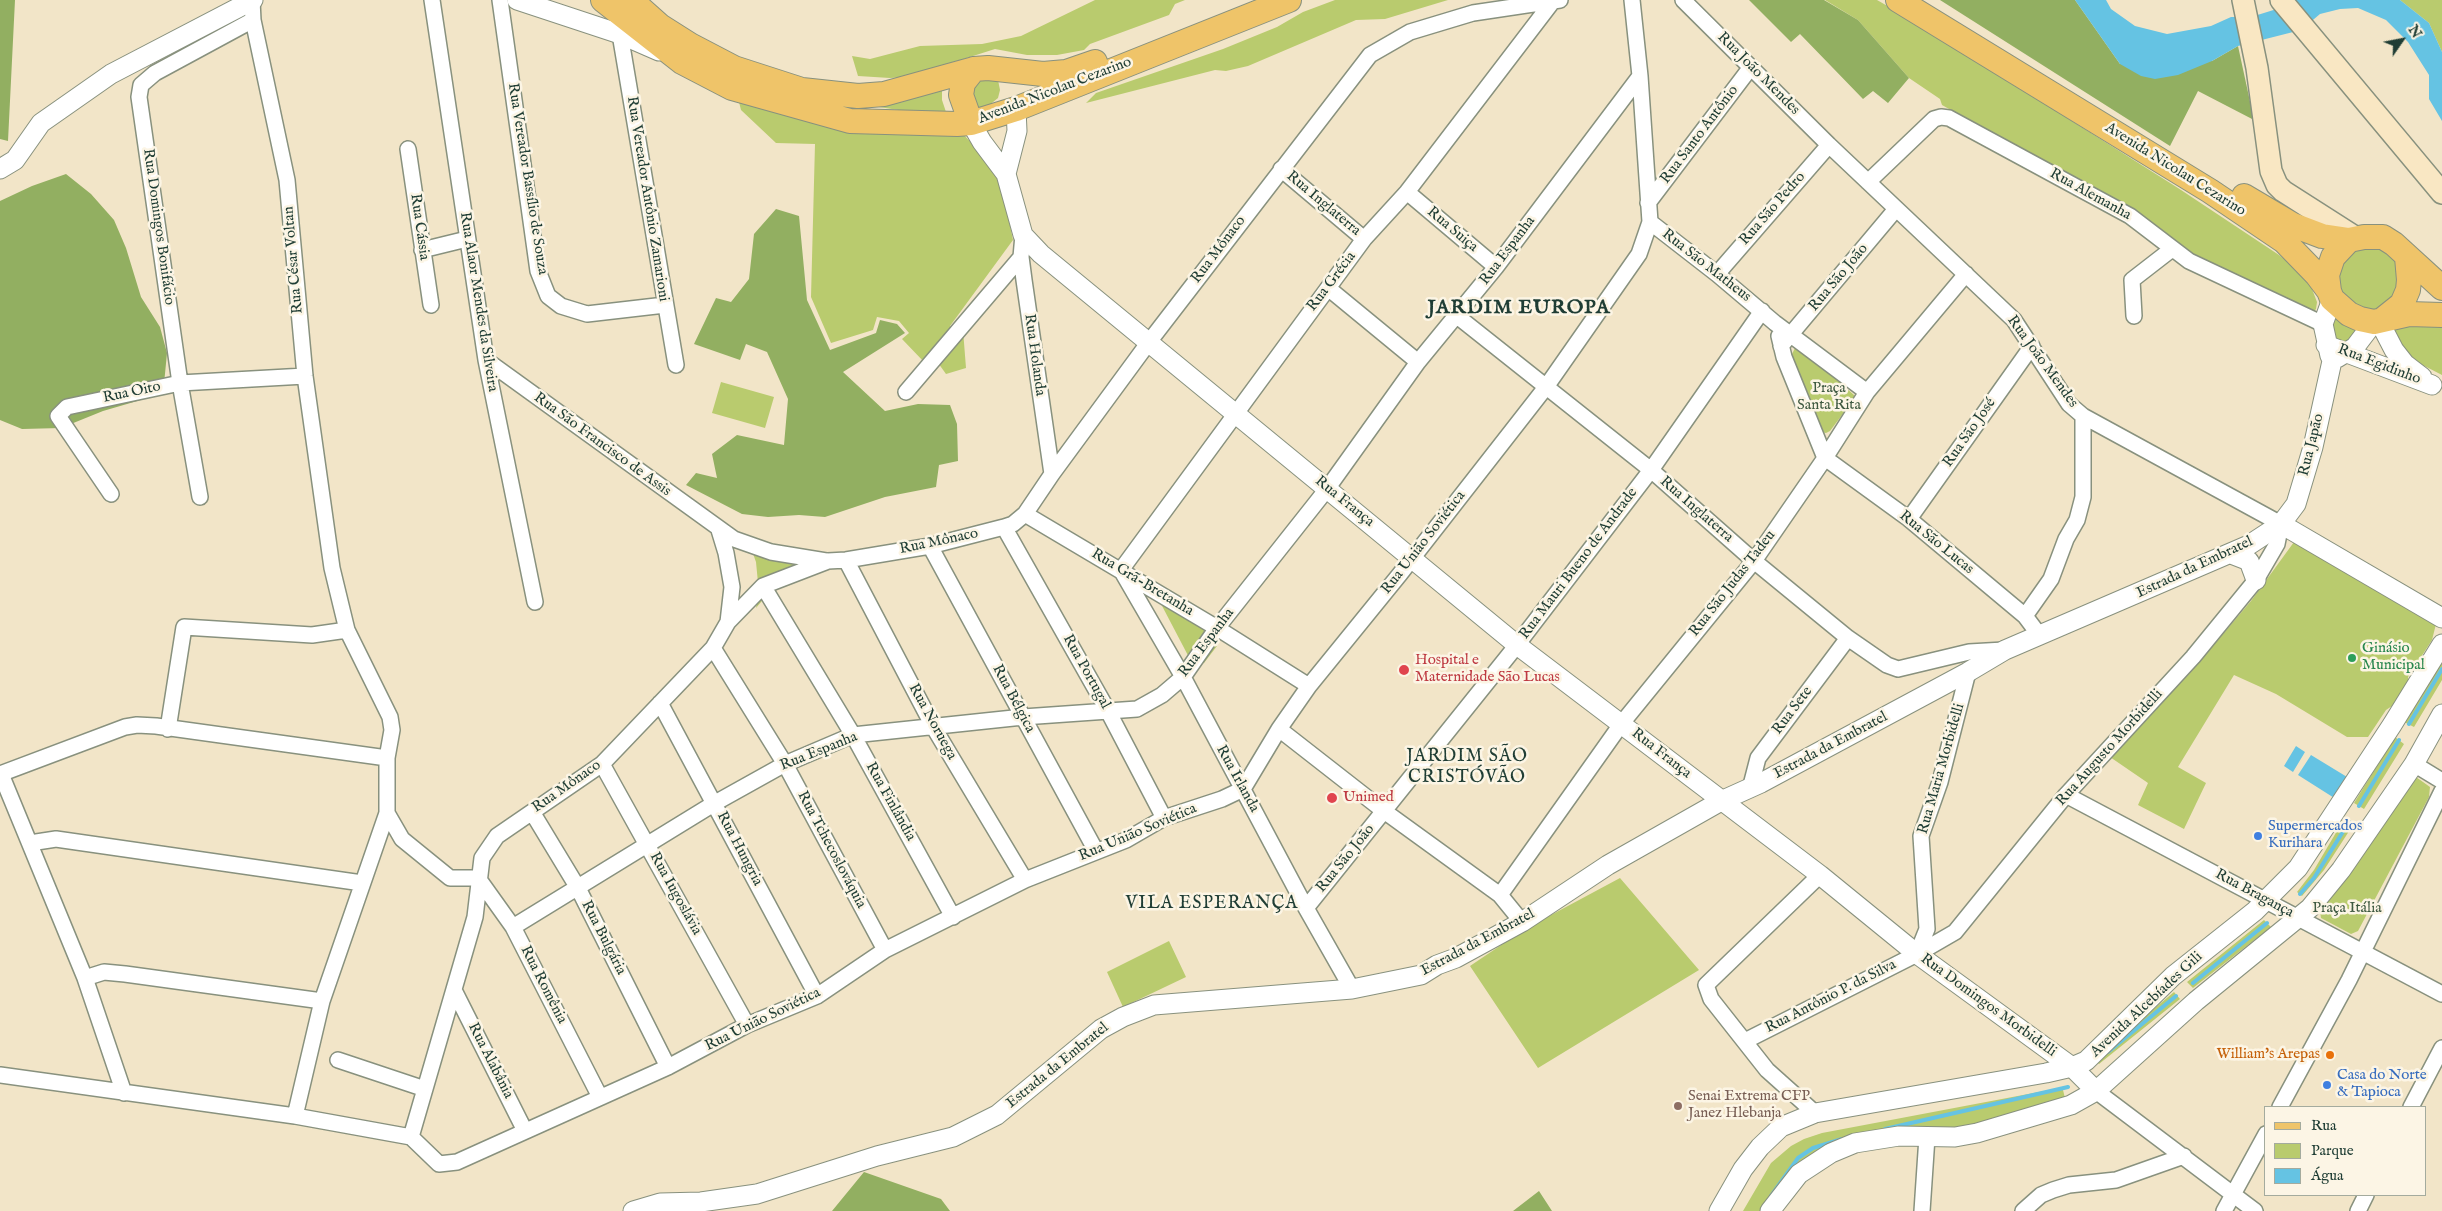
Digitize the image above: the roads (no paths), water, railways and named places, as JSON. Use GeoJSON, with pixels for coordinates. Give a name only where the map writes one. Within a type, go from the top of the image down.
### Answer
{"type":"FeatureCollection","features":[{"type":"Feature","properties":{"kind":"main road","name":"Avenida Nicolau Cezarino"},"geometry":{"type":"LineString","coordinates":[[603,0],[682,62],[732,88],[850,121],[971,123],[1016,108],[1289,0]]}},
{"type":"Feature","properties":{"kind":"main road","name":"Avenida Nicolau Cezarino"},"geometry":{"type":"LineString","coordinates":[[631,0],[660,26],[690,45],[734,68],[802,90],[858,96],[884,94],[974,69],[988,68],[1044,74],[1078,68],[1247,0]]}},
{"type":"Feature","properties":{"kind":"main road","name":"Avenida Nicolau Cezarino"},"geometry":{"type":"LineString","coordinates":[[1898,0],[2227,202],[2284,241],[2349,314],[2360,320],[2378,321],[2409,314],[2442,315]]}},
{"type":"Feature","properties":{"kind":"main road","name":"Avenida Nicolau Cezarino"},"geometry":{"type":"LineString","coordinates":[[1921,0],[2293,225],[2322,236],[2352,239],[2383,237],[2394,244],[2442,288]]}},
{"type":"Feature","properties":{"kind":"main road"},"geometry":{"type":"LineString","coordinates":[[2243,0],[2257,68],[2271,171],[2277,185],[2352,239],[2333,257],[2327,275],[2331,295]]}},
{"type":"Feature","properties":{"kind":"main road"},"geometry":{"type":"LineString","coordinates":[[2281,0],[2442,192]]}},
{"type":"Feature","properties":{"kind":"main road"},"geometry":{"type":"LineString","coordinates":[[971,123],[961,95],[963,84],[974,69]]}},
{"type":"Feature","properties":{"kind":"main road"},"geometry":{"type":"LineString","coordinates":[[1007,70],[1016,108]]}},
{"type":"Feature","properties":{"kind":"main road"},"geometry":{"type":"LineString","coordinates":[[2378,321],[2402,304],[2410,280],[2407,257]]}},
{"type":"Feature","properties":{"kind":"street"},"geometry":{"type":"LineString","coordinates":[[0,169],[15,160],[41,123],[111,74],[253,0]]}},
{"type":"Feature","properties":{"kind":"street","name":"Rua César Voltan"},"geometry":{"type":"LineString","coordinates":[[253,0],[254,20],[287,180],[305,376],[332,568],[347,630],[390,717],[392,739],[387,758],[388,813]]}},
{"type":"Feature","properties":{"kind":"street","name":"Rua Alaor Mendes da Silveira"},"geometry":{"type":"LineString","coordinates":[[432,0],[486,360],[534,602]]}},
{"type":"Feature","properties":{"kind":"street","name":"Rua Vereador Bassílio de Souza"},"geometry":{"type":"LineString","coordinates":[[500,0],[538,271],[548,296],[562,306],[587,314],[665,305]]}},
{"type":"Feature","properties":{"kind":"street"},"geometry":{"type":"LineString","coordinates":[[517,0],[620,34],[682,62]]}},
{"type":"Feature","properties":{"kind":"street","name":"Rua São Matheus"},"geometry":{"type":"LineString","coordinates":[[1632,0],[1640,76],[1650,222],[1776,323],[1786,340],[1867,392]]}},
{"type":"Feature","properties":{"kind":"street","name":"Rua João Mendes"},"geometry":{"type":"LineString","coordinates":[[1683,0],[1868,182],[2014,320],[2069,404],[2083,416],[2281,524],[2442,618]]}},
{"type":"Feature","properties":{"kind":"street","name":"Rua Mônaco"},"geometry":{"type":"LineString","coordinates":[[411,1137],[475,917],[478,878],[482,858],[497,836],[602,764],[713,648],[728,622],[763,586],[828,562],[930,546],[1013,524],[1025,514],[1149,342],[1370,54],[1410,32],[1473,13],[1556,1]]}},
{"type":"Feature","properties":{"kind":"street","name":"Rua Grécia"},"geometry":{"type":"LineString","coordinates":[[1121,570],[1235,412],[1364,239],[1407,192],[1556,1]]}},
{"type":"Feature","properties":{"kind":"street","name":"Rua Domingos Bonifácio"},"geometry":{"type":"LineString","coordinates":[[200,497],[180,383],[139,97],[141,85],[155,73],[254,20]]}},
{"type":"Feature","properties":{"kind":"street","name":"Rua Vereador Antônio Zamarioni"},"geometry":{"type":"LineString","coordinates":[[620,34],[676,365]]}},
{"type":"Feature","properties":{"kind":"street","name":"Rua Santo Antônio"},"geometry":{"type":"LineString","coordinates":[[1648,203],[1751,68]]}},
{"type":"Feature","properties":{"kind":"street","name":"Rua Espanha"},"geometry":{"type":"LineString","coordinates":[[513,927],[716,803],[785,764],[853,735],[934,728],[1023,717],[1137,709],[1162,695],[1183,678],[1217,628],[1327,489],[1418,362],[1496,267],[1640,76]]}},
{"type":"Feature","properties":{"kind":"street","name":"Rua França"},"geometry":{"type":"LineString","coordinates":[[1006,174],[1017,131],[1016,108]]}},
{"type":"Feature","properties":{"kind":"street","name":"Rua Alemanha"},"geometry":{"type":"LineString","coordinates":[[1868,182],[1934,119],[1941,117],[1949,118],[2130,216],[2189,261],[2323,324]]}},
{"type":"Feature","properties":{"kind":"street","name":"Rua França"},"geometry":{"type":"LineString","coordinates":[[971,123],[982,142],[1006,174],[1023,235],[1041,254],[1517,645],[1622,723],[1721,802]]}},
{"type":"Feature","properties":{"kind":"street","name":"Rua São Pedro"},"geometry":{"type":"LineString","coordinates":[[1717,274],[1830,145]]}},
{"type":"Feature","properties":{"kind":"street","name":"Rua Cássia"},"geometry":{"type":"LineString","coordinates":[[408,149],[431,305]]}},
{"type":"Feature","properties":{"kind":"street","name":"Rua Inglaterra"},"geometry":{"type":"LineString","coordinates":[[1281,169],[1364,239]]}},
{"type":"Feature","properties":{"kind":"street","name":"Rua Suiça"},"geometry":{"type":"LineString","coordinates":[[1407,192],[1496,267]]}},
{"type":"Feature","properties":{"kind":"street","name":"Rua São João"},"geometry":{"type":"LineString","coordinates":[[1786,340],[1896,209]]}},
{"type":"Feature","properties":{"kind":"street","name":"Rua União Soviética"},"geometry":{"type":"LineString","coordinates":[[411,1137],[440,1164],[457,1162],[668,1067],[747,1025],[817,996],[885,950],[1025,880],[1126,840],[1164,818],[1222,799],[1243,789],[1279,729],[1309,686],[1546,387],[1639,254],[1650,222]]}},
{"type":"Feature","properties":{"kind":"street","name":"Rua Holanda"},"geometry":{"type":"LineString","coordinates":[[1023,235],[1021,257],[1052,474]]}},
{"type":"Feature","properties":{"kind":"street"},"geometry":{"type":"LineString","coordinates":[[422,250],[467,239]]}},
{"type":"Feature","properties":{"kind":"street"},"geometry":{"type":"LineString","coordinates":[[2134,316],[2132,280],[2172,249]]}},
{"type":"Feature","properties":{"kind":"street"},"geometry":{"type":"LineString","coordinates":[[906,392],[1021,257]]}},
{"type":"Feature","properties":{"kind":"street","name":"Rua São Judas Tadeu"},"geometry":{"type":"LineString","coordinates":[[1500,896],[1622,723],[1754,561],[1825,458],[1867,392],[1966,274]]}},
{"type":"Feature","properties":{"kind":"street"},"geometry":{"type":"LineString","coordinates":[[1328,288],[1418,362]]}},
{"type":"Feature","properties":{"kind":"street"},"geometry":{"type":"LineString","coordinates":[[2331,295],[2323,324],[2335,353],[2363,339],[2378,321],[2394,350],[2405,364],[2437,388]]}},
{"type":"Feature","properties":{"kind":"street","name":"Rua Mauri Bueno de Andrade"},"geometry":{"type":"LineString","coordinates":[[1517,645],[1651,470],[1762,311]]}},
{"type":"Feature","properties":{"kind":"street","name":"Rua Inglaterra"},"geometry":{"type":"LineString","coordinates":[[1457,316],[1651,470],[1754,561],[1848,638],[1887,665],[1898,669],[1969,652],[2005,650]]}},
{"type":"Feature","properties":{"kind":"street"},"geometry":{"type":"LineString","coordinates":[[1786,340],[1825,458]]}},
{"type":"Feature","properties":{"kind":"street","name":"Rua São José"},"geometry":{"type":"LineString","coordinates":[[1909,519],[2032,346]]}},
{"type":"Feature","properties":{"kind":"street","name":"Rua Egidinho"},"geometry":{"type":"LineString","coordinates":[[2335,353],[2437,388]]}},
{"type":"Feature","properties":{"kind":"street","name":"Rua Japão"},"geometry":{"type":"LineString","coordinates":[[2281,524],[2296,504],[2308,468],[2335,353]]}},
{"type":"Feature","properties":{"kind":"street","name":"Rua São Francisco de Assis"},"geometry":{"type":"LineString","coordinates":[[486,360],[734,539],[771,552],[828,562]]}},
{"type":"Feature","properties":{"kind":"street","name":"Rua Oito"},"geometry":{"type":"LineString","coordinates":[[111,494],[58,416],[67,407],[180,383],[305,376]]}},
{"type":"Feature","properties":{"kind":"street"},"geometry":{"type":"LineString","coordinates":[[2025,616],[2051,579],[2066,539],[2077,520],[2083,497],[2083,416]]}},
{"type":"Feature","properties":{"kind":"street","name":"Rua São Lucas"},"geometry":{"type":"LineString","coordinates":[[1825,458],[1909,519],[2025,616],[2040,636]]}},
{"type":"Feature","properties":{"kind":"street","name":"Rua Grã-Bretanha"},"geometry":{"type":"LineString","coordinates":[[1025,514],[1217,628],[1309,686]]}},
{"type":"Feature","properties":{"kind":"street","name":"Estrada da Embratel"},"geometry":{"type":"LineString","coordinates":[[633,1211],[660,1203],[701,1202],[757,1194],[877,1156],[953,1137],[996,1115],[1101,1028],[1154,1005],[1352,989],[1421,975],[1522,922],[1608,865],[1721,802],[1968,672],[2005,650],[2232,554],[2281,524]]}},
{"type":"Feature","properties":{"kind":"street","name":"Rua Augusto Morbidelli"},"geometry":{"type":"LineString","coordinates":[[1917,954],[1955,932],[2066,795],[2192,657],[2256,580],[2277,544],[2281,524]]}},
{"type":"Feature","properties":{"kind":"street","name":"Rua Portugal"},"geometry":{"type":"LineString","coordinates":[[1004,527],[1108,711],[1164,818]]}},
{"type":"Feature","properties":{"kind":"street"},"geometry":{"type":"LineString","coordinates":[[719,530],[732,587],[728,622]]}},
{"type":"Feature","properties":{"kind":"street","name":"Rua Bélgica"},"geometry":{"type":"LineString","coordinates":[[930,546],[1096,851]]}},
{"type":"Feature","properties":{"kind":"street"},"geometry":{"type":"LineString","coordinates":[[2232,554],[2249,561],[2256,580]]}},
{"type":"Feature","properties":{"kind":"street","name":"Rua Noruega"},"geometry":{"type":"LineString","coordinates":[[846,560],[934,728],[1025,880]]}},
{"type":"Feature","properties":{"kind":"street","name":"Rua Irlanda"},"geometry":{"type":"LineString","coordinates":[[1121,570],[1183,678],[1306,908],[1352,989]]}},
{"type":"Feature","properties":{"kind":"street","name":"Rua Finlândia"},"geometry":{"type":"LineString","coordinates":[[763,586],[853,735],[952,918]]}},
{"type":"Feature","properties":{"kind":"street"},"geometry":{"type":"LineString","coordinates":[[168,728],[184,627],[312,635],[347,630]]}},
{"type":"Feature","properties":{"kind":"street","name":"Rua Sete"},"geometry":{"type":"LineString","coordinates":[[1750,788],[1758,758],[1848,638]]}},
{"type":"Feature","properties":{"kind":"street","name":"Avenida Alcebíades Gili"},"geometry":{"type":"LineString","coordinates":[[1719,1211],[1743,1169],[1760,1147],[1781,1127],[1815,1113],[2072,1067],[2086,1061],[2173,976],[2266,900],[2298,868],[2310,853],[2442,644]]}},
{"type":"Feature","properties":{"kind":"street","name":"Rua São João"},"geometry":{"type":"LineString","coordinates":[[1306,908],[1517,645]]}},
{"type":"Feature","properties":{"kind":"street","name":"Rua Tchecoslováquia"},"geometry":{"type":"LineString","coordinates":[[713,648],[785,764],[885,950]]}},
{"type":"Feature","properties":{"kind":"street","name":"Rua Maria Morbidelli"},"geometry":{"type":"LineString","coordinates":[[1917,954],[1927,929],[1921,836],[1940,782],[1968,672]]}},
{"type":"Feature","properties":{"kind":"street","name":"Rua Hungria"},"geometry":{"type":"LineString","coordinates":[[660,702],[716,803],[817,996]]}},
{"type":"Feature","properties":{"kind":"street","name":"Avenida Alcebíades Gili"},"geometry":{"type":"LineString","coordinates":[[1776,1207],[1799,1174],[1831,1153],[1855,1143],[1899,1136],[1955,1137],[1977,1133],[2071,1105],[2096,1091],[2196,1001],[2299,918],[2328,888],[2414,764],[2442,714]]}},
{"type":"Feature","properties":{"kind":"street"},"geometry":{"type":"LineString","coordinates":[[124,1093],[85,978],[30,843],[6,805],[1,774],[125,727],[146,725],[387,758]]}},
{"type":"Feature","properties":{"kind":"street"},"geometry":{"type":"LineString","coordinates":[[1279,729],[1384,811],[1500,896],[1522,922]]}},
{"type":"Feature","properties":{"kind":"street","name":"Rua Iugoslávia"},"geometry":{"type":"LineString","coordinates":[[602,764],[649,845],[747,1025]]}},
{"type":"Feature","properties":{"kind":"street"},"geometry":{"type":"LineString","coordinates":[[2414,764],[2442,781]]}},
{"type":"Feature","properties":{"kind":"street"},"geometry":{"type":"LineString","coordinates":[[2281,1106],[2350,980],[2362,951],[2442,791]]}},
{"type":"Feature","properties":{"kind":"street","name":"Rua Bragança"},"geometry":{"type":"LineString","coordinates":[[2066,795],[2442,994]]}},
{"type":"Feature","properties":{"kind":"street","name":"Rua Domingos Morbidelli"},"geometry":{"type":"LineString","coordinates":[[1721,802],[1820,875],[1917,954],[2072,1067],[2096,1091],[2255,1211]]}},
{"type":"Feature","properties":{"kind":"street","name":"Rua Bulgária"},"geometry":{"type":"LineString","coordinates":[[532,812],[578,888],[668,1067]]}},
{"type":"Feature","properties":{"kind":"street"},"geometry":{"type":"LineString","coordinates":[[388,813],[402,839],[450,878],[478,878]]}},
{"type":"Feature","properties":{"kind":"street"},"geometry":{"type":"LineString","coordinates":[[295,1116],[322,1000],[388,813]]}},
{"type":"Feature","properties":{"kind":"street"},"geometry":{"type":"LineString","coordinates":[[30,843],[56,839],[362,883]]}},
{"type":"Feature","properties":{"kind":"street"},"geometry":{"type":"LineString","coordinates":[[1815,1113],[1768,1070],[1711,1000],[1706,985],[1820,875]]}},
{"type":"Feature","properties":{"kind":"street","name":"Rua Romênia"},"geometry":{"type":"LineString","coordinates":[[478,878],[513,927],[600,1097]]}},
{"type":"Feature","properties":{"kind":"street","name":"Rua Antônio P. da Silva"},"geometry":{"type":"LineString","coordinates":[[1745,1041],[1917,954]]}},
{"type":"Feature","properties":{"kind":"street"},"geometry":{"type":"LineString","coordinates":[[85,978],[104,972],[322,1000]]}},
{"type":"Feature","properties":{"kind":"street","name":"Rua Alabânia"},"geometry":{"type":"LineString","coordinates":[[454,990],[525,1131]]}},
{"type":"Feature","properties":{"kind":"street"},"geometry":{"type":"LineString","coordinates":[[2412,1106],[2442,1048]]}},
{"type":"Feature","properties":{"kind":"street"},"geometry":{"type":"LineString","coordinates":[[338,1060],[425,1089]]}},
{"type":"Feature","properties":{"kind":"street"},"geometry":{"type":"LineString","coordinates":[[0,1075],[295,1116],[411,1137]]}},
{"type":"Feature","properties":{"kind":"street"},"geometry":{"type":"LineString","coordinates":[[1922,1211],[1927,1138]]}},
{"type":"Feature","properties":{"kind":"street"},"geometry":{"type":"LineString","coordinates":[[2224,1211],[2264,1138]]}},
{"type":"Feature","properties":{"kind":"street"},"geometry":{"type":"LineString","coordinates":[[2023,1211],[2041,1196],[2052,1190],[2069,1185],[2116,1180],[2184,1156]]}},
{"type":"Feature","properties":{"kind":"street"},"geometry":{"type":"LineString","coordinates":[[2358,1211],[2366,1196]]}},
{"type":"Feature","properties":{"kind":"water"},"geometry":{"type":"Polygon","coordinates":[[[2075,0],[2106,0],[2111,9],[2135,26],[2167,34],[2211,26],[2231,17],[2251,17],[2280,8],[2289,0],[2400,0],[2429,23],[2442,52],[2442,121],[2429,99],[2429,75],[2408,42],[2386,20],[2358,8],[2340,9],[2320,14],[2301,30],[2238,46],[2212,61],[2178,75],[2155,79],[2141,76],[2120,64],[2075,0]]]}},
{"type":"Feature","properties":{"kind":"water"},"geometry":{"type":"Polygon","coordinates":[[[2296,746],[2305,752],[2293,772],[2284,766],[2296,746]]]}},
{"type":"Feature","properties":{"kind":"water"},"geometry":{"type":"Polygon","coordinates":[[[2311,755],[2352,780],[2339,801],[2298,775],[2311,755]]]}},
{"type":"Feature","properties":{"kind":"waterway"},"geometry":{"type":"LineString","coordinates":[[2409,724],[2442,669]]}},
{"type":"Feature","properties":{"kind":"waterway"},"geometry":{"type":"LineString","coordinates":[[2359,806],[2399,740]]}},
{"type":"Feature","properties":{"kind":"waterway"},"geometry":{"type":"LineString","coordinates":[[2300,894],[2314,878],[2349,822]]}},
{"type":"Feature","properties":{"kind":"waterway"},"geometry":{"type":"LineString","coordinates":[[2193,983],[2267,923]]}},
{"type":"Feature","properties":{"kind":"waterway"},"geometry":{"type":"LineString","coordinates":[[2108,1052],[2176,996]]}},
{"type":"Feature","properties":{"kind":"waterway"},"geometry":{"type":"LineString","coordinates":[[1885,1129],[2068,1087]]}},
{"type":"Feature","properties":{"kind":"waterway"},"geometry":{"type":"LineString","coordinates":[[1771,1196],[1798,1158],[1813,1148],[1842,1139]]}},
{"type":"Feature","properties":{"kind":"place","name":"Ginásio Municipal"},"geometry":{"type":"Point","coordinates":[2352,658]}},
{"type":"Feature","properties":{"kind":"place","name":"Hospital e Maternidade São Lucas"},"geometry":{"type":"Point","coordinates":[1404,670]}},
{"type":"Feature","properties":{"kind":"place","name":"Unimed"},"geometry":{"type":"Point","coordinates":[1332,798]}},
{"type":"Feature","properties":{"kind":"place","name":"Supermercados Kurihara"},"geometry":{"type":"Point","coordinates":[2258,836]}},
{"type":"Feature","properties":{"kind":"place","name":"William's Arepas"},"geometry":{"type":"Point","coordinates":[2330,1055]}},
{"type":"Feature","properties":{"kind":"place","name":"Casa do Norte & Tapioca"},"geometry":{"type":"Point","coordinates":[2327,1085]}},
{"type":"Feature","properties":{"kind":"place","name":"Senai Extrema CFP Janez Hlebanja"},"geometry":{"type":"Point","coordinates":[1678,1106]}},
{"type":"Feature","properties":{"kind":"district","name":"JARDIM EUROPA"},"geometry":{"type":"Point","coordinates":[1519,309]}},
{"type":"Feature","properties":{"kind":"district","name":"JARDIM SÃO CRISTÓVÃO"},"geometry":{"type":"Point","coordinates":[1467,768]}},
{"type":"Feature","properties":{"kind":"district","name":"VILA ESPERANÇA"},"geometry":{"type":"Point","coordinates":[1212,904]}},
{"type":"Feature","properties":{"kind":"park label","name":"Praça Santa Rita"},"geometry":{"type":"Point","coordinates":[1829,398]}},
{"type":"Feature","properties":{"kind":"park label","name":"Praça Itália"},"geometry":{"type":"Point","coordinates":[2347,909]}}]}
